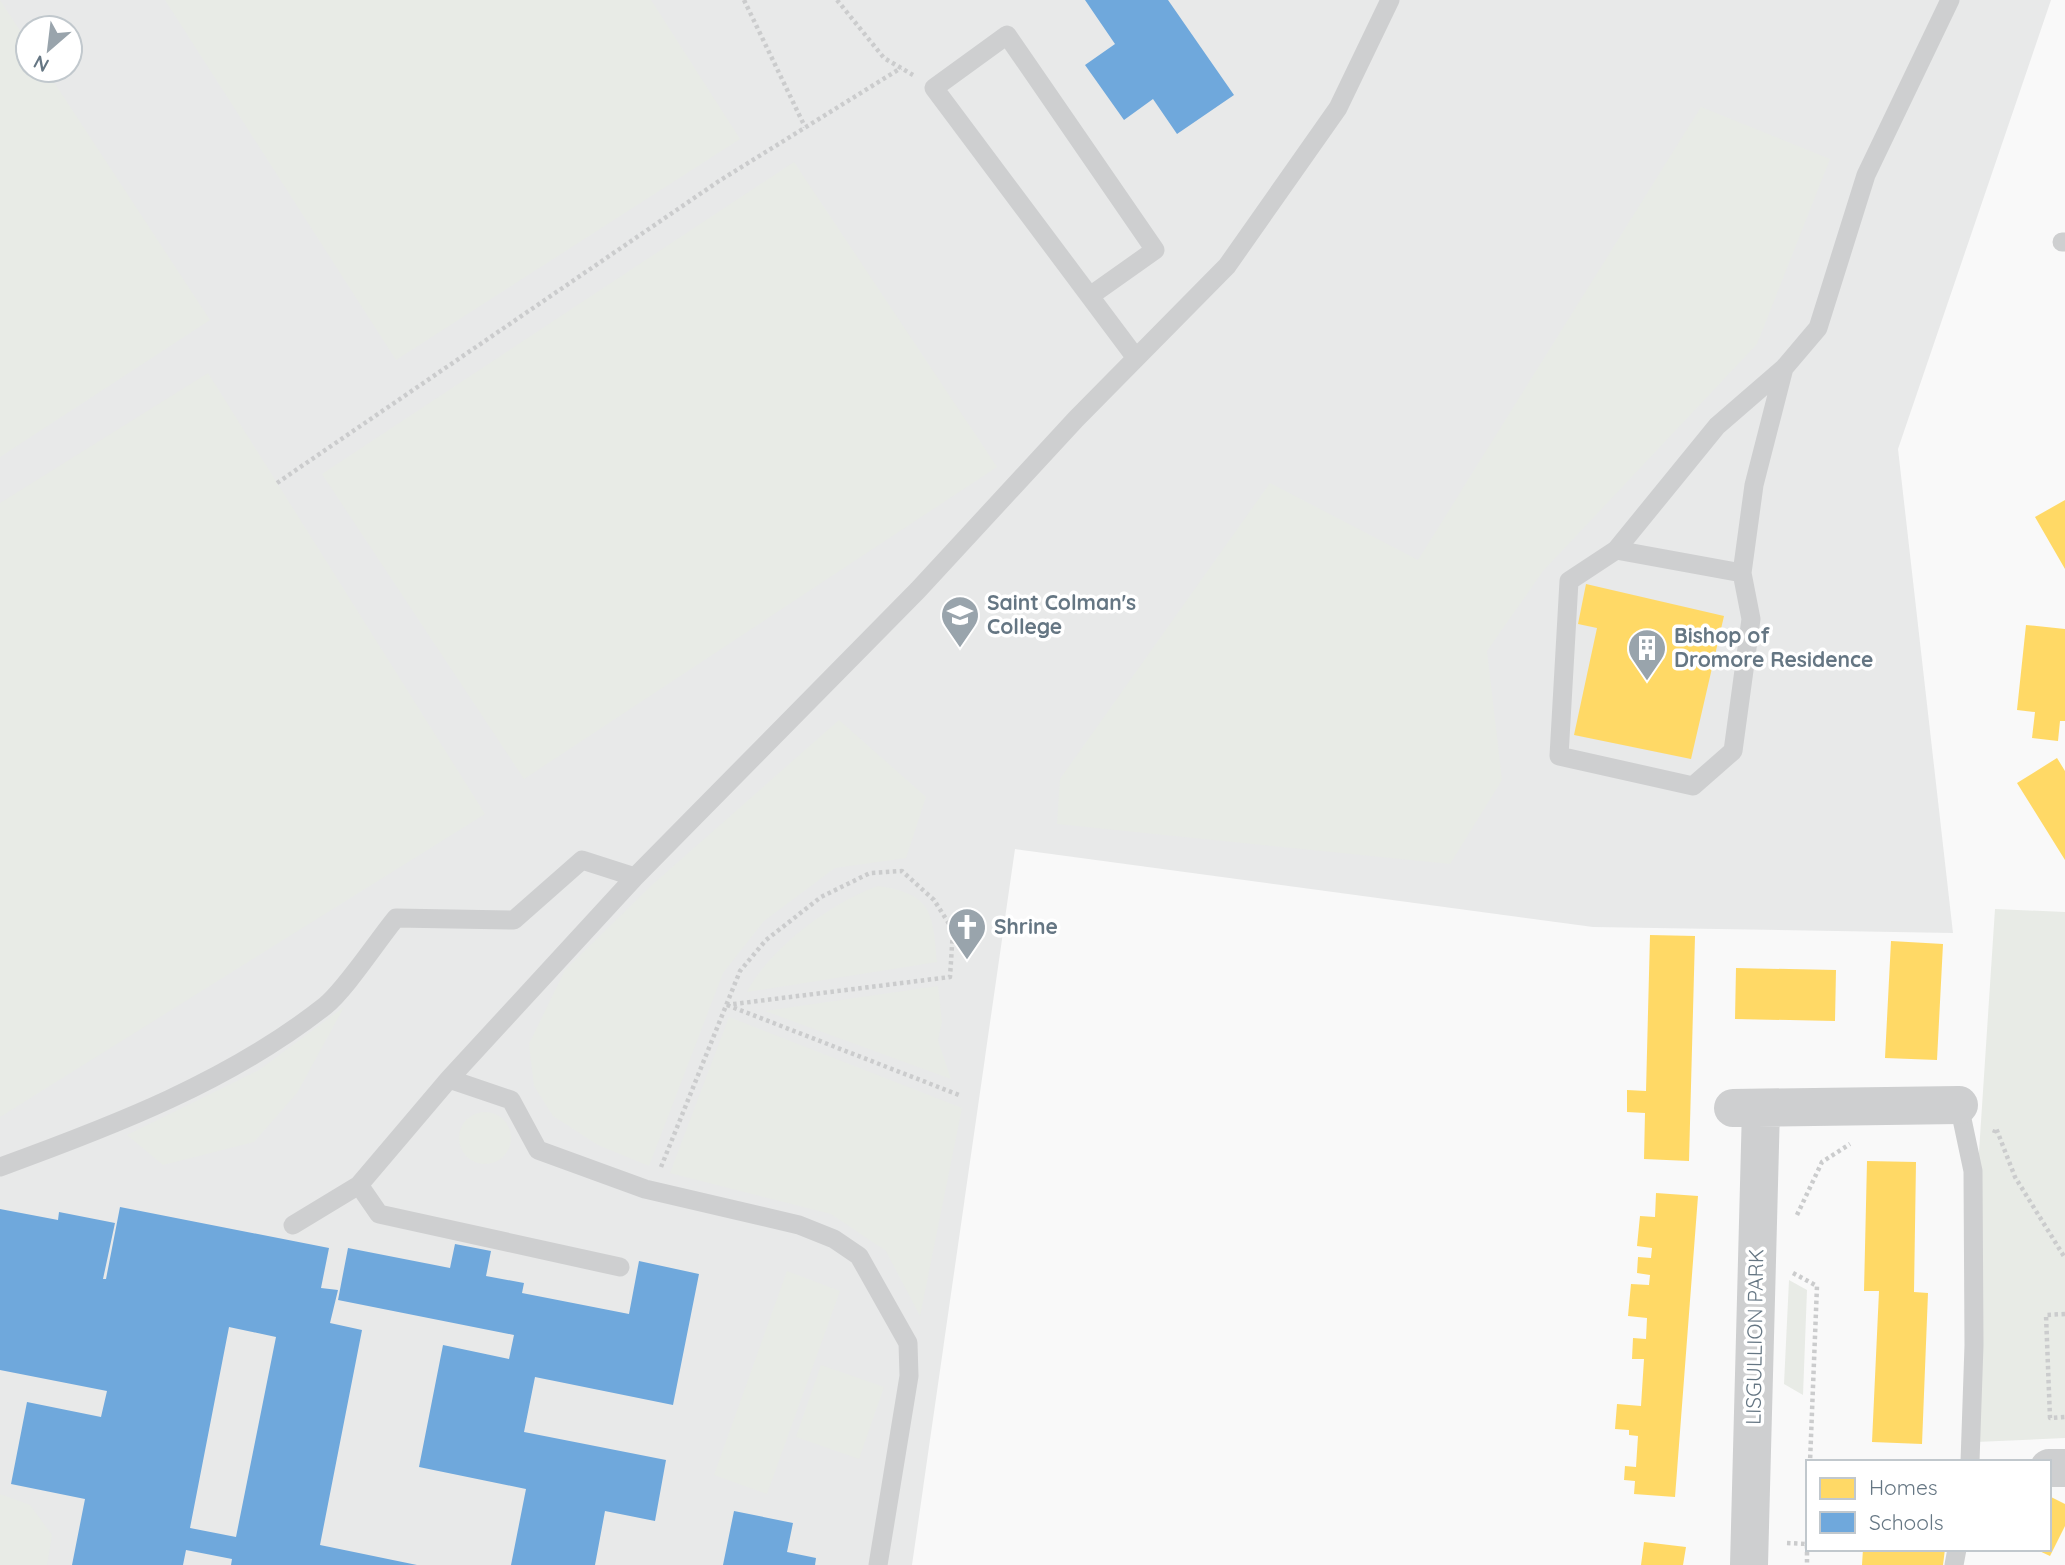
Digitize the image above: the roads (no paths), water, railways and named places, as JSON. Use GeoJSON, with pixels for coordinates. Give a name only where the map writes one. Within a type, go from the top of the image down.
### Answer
{"type":"FeatureCollection","features":[{"type":"Feature","properties":{"kind":"street","name":"LISGULLION PARK"},"geometry":{"type":"LineString","coordinates":[[1749,1565],[1747,1108],[1959,1105]]}},
{"type":"Feature","properties":{"kind":"lane"},"geometry":{"type":"LineString","coordinates":[[293,1224],[359,1185],[449,1079],[635,877],[918,590],[1235,255],[1338,108],[1390,0]]}},
{"type":"Feature","properties":{"kind":"lane"},"geometry":{"type":"LineString","coordinates":[[1784,368],[1755,485],[1742,573],[1751,620],[1733,751],[1693,786],[1559,756],[1569,581],[1616,550],[1717,426],[1784,368],[1818,328],[1866,175],[1950,0]]}},
{"type":"Feature","properties":{"kind":"lane"},"geometry":{"type":"LineString","coordinates":[[1090,296],[1155,250],[1007,35],[934,88],[1136,358]]}},
{"type":"Feature","properties":{"kind":"lane"},"geometry":{"type":"LineString","coordinates":[[1616,550],[1742,573]]}},
{"type":"Feature","properties":{"kind":"lane"},"geometry":{"type":"LineString","coordinates":[[0,1167],[110,1127],[244,1060],[327,1004],[396,918],[514,920],[582,860],[635,877]]}},
{"type":"Feature","properties":{"kind":"lane"},"geometry":{"type":"LineString","coordinates":[[449,1079],[511,1100],[538,1150],[652,1190],[799,1225],[834,1239],[859,1256],[908,1343],[909,1376],[878,1565]]}},
{"type":"Feature","properties":{"kind":"lane"},"geometry":{"type":"LineString","coordinates":[[1959,1105],[1972,1171],[1974,1345],[1970,1460]]}},
{"type":"Feature","properties":{"kind":"lane"},"geometry":{"type":"LineString","coordinates":[[359,1185],[379,1214],[620,1267]]}},
{"type":"Feature","properties":{"kind":"place","name":"Saint Colman's College"},"geometry":{"type":"Point","coordinates":[960,649]}},
{"type":"Feature","properties":{"kind":"place","name":"Bishop of Dromore Residence"},"geometry":{"type":"Point","coordinates":[1647,682]}},
{"type":"Feature","properties":{"kind":"place","name":"Shrine"},"geometry":{"type":"Point","coordinates":[967,961]}}]}
